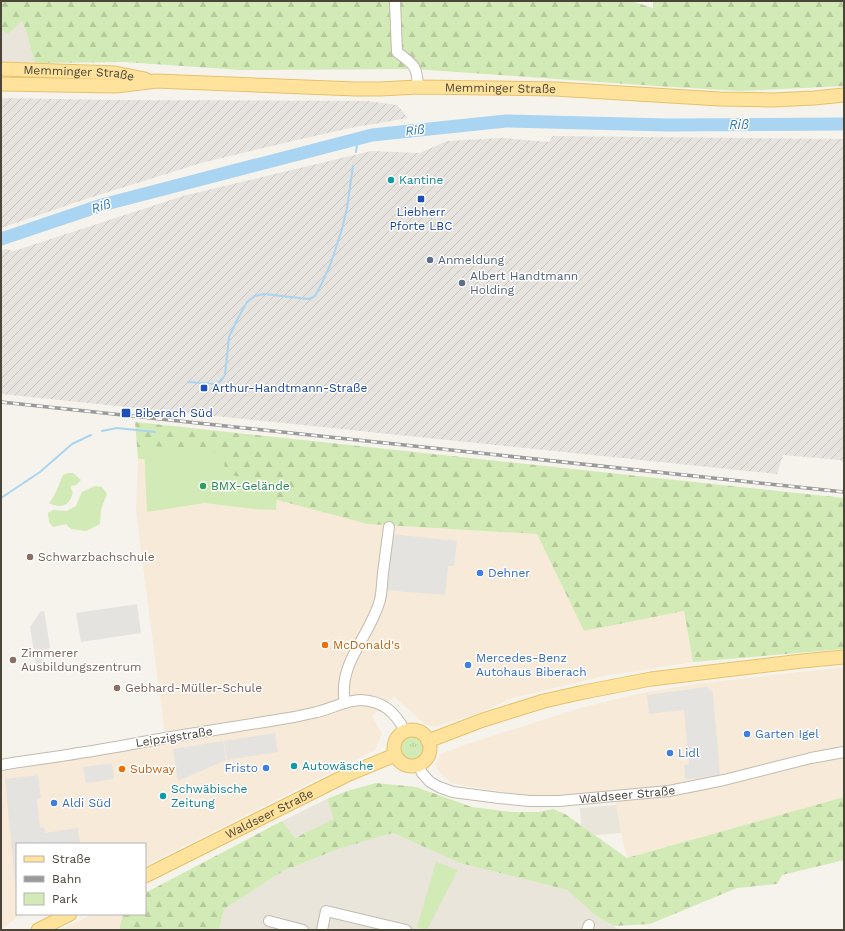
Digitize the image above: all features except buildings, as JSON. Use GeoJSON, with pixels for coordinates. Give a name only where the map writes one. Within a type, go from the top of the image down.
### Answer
{"type":"FeatureCollection","features":[{"type":"Feature","properties":{"kind":"main road","name":"Memminger Straße"},"geometry":{"type":"LineString","coordinates":[[4,68],[114,73],[156,81],[356,89],[418,87],[555,90],[720,99],[773,100],[844,95]]}},
{"type":"Feature","properties":{"kind":"main road","name":"Memminger Straße"},"geometry":{"type":"LineString","coordinates":[[1,84],[116,86],[156,81]]}},
{"type":"Feature","properties":{"kind":"main road"},"geometry":{"type":"LineString","coordinates":[[428,741],[483,720],[544,701],[591,690],[651,679],[844,657]]}},
{"type":"Feature","properties":{"kind":"main road"},"geometry":{"type":"LineString","coordinates":[[405,731],[417,731],[423,734],[428,741],[428,755],[425,760],[418,764],[403,764],[395,755],[394,743],[396,738],[405,731]]}},
{"type":"Feature","properties":{"kind":"main road","name":"Waldseer Straße"},"geometry":{"type":"LineString","coordinates":[[146,876],[349,774],[395,755]]}},
{"type":"Feature","properties":{"kind":"main road"},"geometry":{"type":"LineString","coordinates":[[38,930],[68,915]]}},
{"type":"Feature","properties":{"kind":"street"},"geometry":{"type":"LineString","coordinates":[[395,1],[396,52],[412,63],[417,70],[418,87]]}},
{"type":"Feature","properties":{"kind":"street"},"geometry":{"type":"LineString","coordinates":[[345,703],[343,693],[345,674],[353,655],[366,634],[380,599],[389,527]]}},
{"type":"Feature","properties":{"kind":"street","name":"Leipzigstraße"},"geometry":{"type":"LineString","coordinates":[[1,765],[26,760],[77,754],[169,737],[283,719],[318,712],[345,703],[360,700],[375,702],[382,705],[394,715],[405,731]]}},
{"type":"Feature","properties":{"kind":"street","name":"Waldseer Straße"},"geometry":{"type":"LineString","coordinates":[[418,764],[430,782],[440,788],[453,792],[530,801],[559,801],[669,791],[724,780],[811,758],[844,752]]}},
{"type":"Feature","properties":{"kind":"street"},"geometry":{"type":"LineString","coordinates":[[322,930],[326,911],[406,930]]}},
{"type":"Feature","properties":{"kind":"street"},"geometry":{"type":"LineString","coordinates":[[269,921],[302,930]]}},
{"type":"Feature","properties":{"kind":"shaded area"},"geometry":{"type":"Polygon","coordinates":[[[22,21],[35,63],[1,62],[1,30],[8,34],[22,21]]]}},
{"type":"Feature","properties":{"kind":"shaded area"},"geometry":{"type":"Polygon","coordinates":[[[1,98],[368,101],[397,105],[408,118],[350,128],[201,163],[86,199],[1,228],[1,98]]]}},
{"type":"Feature","properties":{"kind":"shaded area"},"geometry":{"type":"Polygon","coordinates":[[[553,136],[844,139],[844,463],[840,460],[783,455],[777,474],[1,394],[1,251],[5,249],[14,251],[183,196],[371,151],[420,153],[447,141],[502,138],[549,142],[553,136]]]}},
{"type":"Feature","properties":{"kind":"shaded area"},"geometry":{"type":"Polygon","coordinates":[[[138,459],[202,459],[368,524],[537,534],[584,631],[684,611],[693,662],[604,676],[513,698],[476,714],[435,727],[425,724],[394,697],[372,716],[382,734],[375,750],[146,865],[146,843],[16,843],[16,915],[22,915],[18,916],[1,930],[1,772],[166,742],[136,512],[138,459]]]}},
{"type":"Feature","properties":{"kind":"shaded area","name":"Dehner"},"geometry":{"type":"Polygon","coordinates":[[[391,534],[457,541],[454,566],[448,566],[445,595],[386,590],[391,534]]]}},
{"type":"Feature","properties":{"kind":"shaded area"},"geometry":{"type":"Polygon","coordinates":[[[137,604],[141,633],[81,642],[76,613],[137,604]]]}},
{"type":"Feature","properties":{"kind":"shaded area"},"geometry":{"type":"Polygon","coordinates":[[[44,611],[50,647],[37,671],[30,627],[40,612],[44,611]]]}},
{"type":"Feature","properties":{"kind":"shaded area"},"geometry":{"type":"Polygon","coordinates":[[[844,667],[844,797],[627,858],[614,792],[544,797],[490,790],[451,783],[435,766],[441,754],[464,745],[580,708],[636,694],[695,684],[844,667]]]}},
{"type":"Feature","properties":{"kind":"shaded area"},"geometry":{"type":"Polygon","coordinates":[[[707,687],[713,693],[720,775],[685,779],[684,765],[689,764],[684,710],[649,714],[647,695],[707,687]]]}},
{"type":"Feature","properties":{"kind":"shaded area"},"geometry":{"type":"Polygon","coordinates":[[[275,733],[278,752],[227,760],[224,741],[275,733]]]}},
{"type":"Feature","properties":{"kind":"shaded area"},"geometry":{"type":"Polygon","coordinates":[[[223,741],[226,760],[178,781],[173,749],[223,741]]]}},
{"type":"Feature","properties":{"kind":"shaded area"},"geometry":{"type":"Polygon","coordinates":[[[112,763],[114,779],[86,783],[83,767],[112,763]]]}},
{"type":"Feature","properties":{"kind":"shaded area"},"geometry":{"type":"Polygon","coordinates":[[[38,775],[41,798],[37,799],[40,828],[44,827],[45,833],[78,828],[80,843],[16,843],[16,891],[5,779],[38,775]]]}},
{"type":"Feature","properties":{"kind":"shaded area"},"geometry":{"type":"Polygon","coordinates":[[[327,799],[335,819],[295,838],[282,821],[327,799]]]}},
{"type":"Feature","properties":{"kind":"shaded area"},"geometry":{"type":"Polygon","coordinates":[[[617,805],[621,833],[594,835],[581,825],[580,808],[617,805]]]}},
{"type":"Feature","properties":{"kind":"shaded area"},"geometry":{"type":"Polygon","coordinates":[[[393,833],[460,863],[567,890],[596,916],[619,930],[219,930],[224,909],[283,871],[338,849],[393,833]]]}},
{"type":"Feature","properties":{"kind":"shaded area"},"geometry":{"type":"Polygon","coordinates":[[[91,915],[123,915],[119,930],[60,930],[91,915]]]}},
{"type":"Feature","properties":{"kind":"green space"},"geometry":{"type":"Polygon","coordinates":[[[1,1],[631,1],[653,8],[653,1],[844,1],[844,86],[741,91],[414,69],[240,70],[125,62],[35,63],[22,21],[8,34],[1,30],[1,1]]]}},
{"type":"Feature","properties":{"kind":"green space"},"geometry":{"type":"Polygon","coordinates":[[[135,422],[844,498],[844,649],[693,662],[684,611],[584,631],[537,534],[368,524],[244,491],[202,459],[138,459],[135,422]]]}},
{"type":"Feature","properties":{"kind":"green space","name":"BMX-Gelände"},"geometry":{"type":"Polygon","coordinates":[[[144,445],[225,453],[224,474],[242,477],[277,496],[276,510],[205,503],[147,512],[144,445]]]}},
{"type":"Feature","properties":{"kind":"green space"},"geometry":{"type":"Polygon","coordinates":[[[73,473],[81,480],[76,485],[71,486],[73,492],[72,497],[67,503],[61,506],[49,503],[55,494],[63,475],[73,473]]]}},
{"type":"Feature","properties":{"kind":"green space"},"geometry":{"type":"Polygon","coordinates":[[[95,486],[102,487],[107,494],[101,509],[100,524],[86,531],[71,529],[66,524],[53,527],[49,522],[48,513],[53,510],[67,511],[76,506],[82,492],[95,486]]]}},
{"type":"Feature","properties":{"kind":"green space"},"geometry":{"type":"Polygon","coordinates":[[[412,735],[421,739],[425,748],[421,757],[412,761],[403,757],[399,748],[403,739],[412,735]]]}},
{"type":"Feature","properties":{"kind":"green space"},"geometry":{"type":"Polygon","coordinates":[[[376,783],[416,787],[472,807],[513,812],[539,812],[553,809],[565,814],[627,858],[844,797],[844,860],[782,875],[777,884],[737,888],[650,924],[614,926],[596,916],[567,890],[460,863],[393,833],[338,849],[283,871],[224,909],[219,930],[119,930],[123,915],[146,915],[146,892],[282,821],[295,838],[334,819],[327,799],[347,791],[376,783]]]}},
{"type":"Feature","properties":{"kind":"green space"},"geometry":{"type":"Polygon","coordinates":[[[436,862],[458,870],[426,930],[417,927],[436,862]]]}},
{"type":"Feature","properties":{"kind":"waterway","name":"Riß"},"geometry":{"type":"LineString","coordinates":[[1,239],[102,205],[372,135],[506,121],[667,125],[844,124]]}},
{"type":"Feature","properties":{"kind":"waterway"},"geometry":{"type":"LineString","coordinates":[[356,152],[358,138]]}},
{"type":"Feature","properties":{"kind":"waterway"},"geometry":{"type":"LineString","coordinates":[[188,382],[216,384],[221,381],[225,375],[229,337],[247,302],[255,296],[264,294],[309,299],[315,296],[331,263],[342,229],[347,208],[353,166]]}},
{"type":"Feature","properties":{"kind":"waterway"},"geometry":{"type":"LineString","coordinates":[[102,431],[117,428],[155,432]]}},
{"type":"Feature","properties":{"kind":"waterway"},"geometry":{"type":"LineString","coordinates":[[1,498],[40,472],[72,444],[91,435]]}},
{"type":"Feature","properties":{"kind":"railway"},"geometry":{"type":"LineString","coordinates":[[1,402],[844,492]]}},
{"type":"Feature","properties":{"kind":"place","name":"Kantine"},"geometry":{"type":"Point","coordinates":[391,180]}},
{"type":"Feature","properties":{"kind":"place","name":"Liebherr Pforte LBC"},"geometry":{"type":"Point","coordinates":[421,199]}},
{"type":"Feature","properties":{"kind":"place","name":"Anmeldung"},"geometry":{"type":"Point","coordinates":[430,260]}},
{"type":"Feature","properties":{"kind":"place","name":"Albert Handtmann Holding"},"geometry":{"type":"Point","coordinates":[462,283]}},
{"type":"Feature","properties":{"kind":"place","name":"Arthur-Handtmann-Straße"},"geometry":{"type":"Point","coordinates":[204,388]}},
{"type":"Feature","properties":{"kind":"place","name":"Biberach Süd"},"geometry":{"type":"Point","coordinates":[126,413]}},
{"type":"Feature","properties":{"kind":"place","name":"BMX-Gelände"},"geometry":{"type":"Point","coordinates":[203,486]}},
{"type":"Feature","properties":{"kind":"place","name":"Schwarzbachschule"},"geometry":{"type":"Point","coordinates":[30,557]}},
{"type":"Feature","properties":{"kind":"place","name":"Dehner"},"geometry":{"type":"Point","coordinates":[480,573]}},
{"type":"Feature","properties":{"kind":"place","name":"McDonald's"},"geometry":{"type":"Point","coordinates":[325,645]}},
{"type":"Feature","properties":{"kind":"place","name":"Zimmerer Ausbildungszentrum"},"geometry":{"type":"Point","coordinates":[13,660]}},
{"type":"Feature","properties":{"kind":"place","name":"Mercedes-Benz Autohaus Biberach"},"geometry":{"type":"Point","coordinates":[468,665]}},
{"type":"Feature","properties":{"kind":"place","name":"Gebhard-Müller-Schule"},"geometry":{"type":"Point","coordinates":[117,688]}},
{"type":"Feature","properties":{"kind":"place","name":"Garten Igel"},"geometry":{"type":"Point","coordinates":[747,734]}},
{"type":"Feature","properties":{"kind":"place","name":"Lidl"},"geometry":{"type":"Point","coordinates":[670,753]}},
{"type":"Feature","properties":{"kind":"place","name":"Autowäsche"},"geometry":{"type":"Point","coordinates":[294,766]}},
{"type":"Feature","properties":{"kind":"place","name":"Fristo"},"geometry":{"type":"Point","coordinates":[266,768]}},
{"type":"Feature","properties":{"kind":"place","name":"Subway"},"geometry":{"type":"Point","coordinates":[122,769]}},
{"type":"Feature","properties":{"kind":"place","name":"Schwäbische Zeitung"},"geometry":{"type":"Point","coordinates":[163,796]}},
{"type":"Feature","properties":{"kind":"place","name":"Aldi Süd"},"geometry":{"type":"Point","coordinates":[54,803]}}]}
